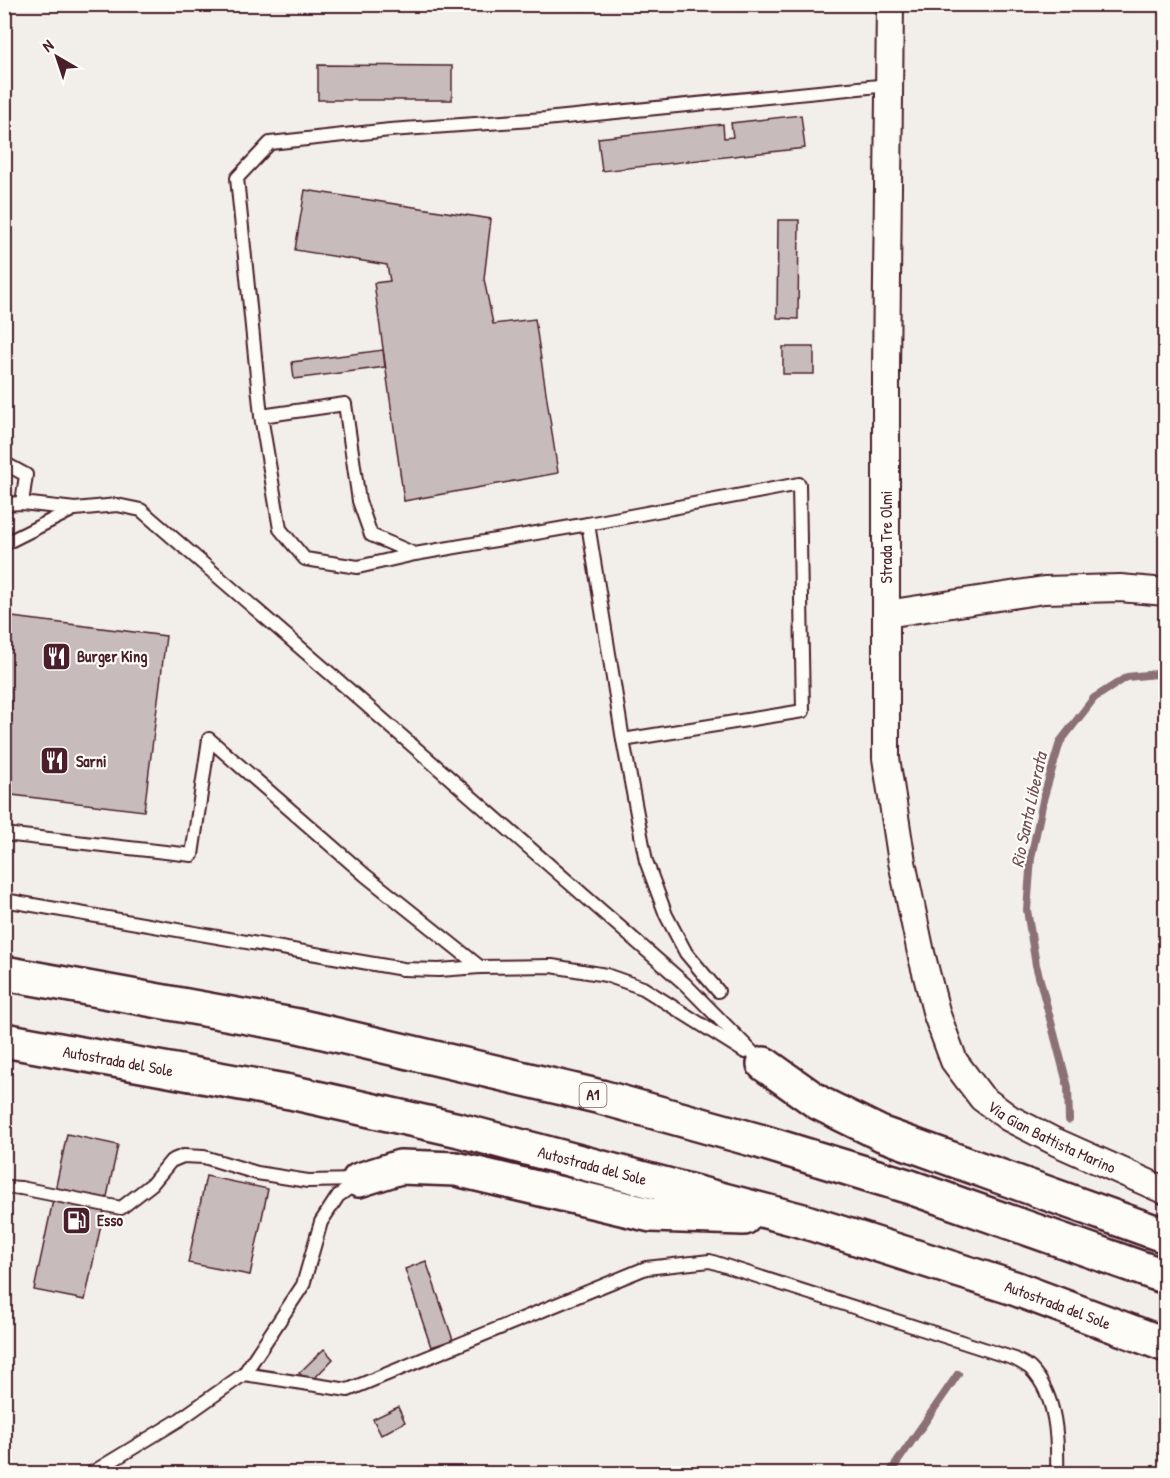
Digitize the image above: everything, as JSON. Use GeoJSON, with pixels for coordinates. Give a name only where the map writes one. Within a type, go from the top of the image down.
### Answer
{"type":"FeatureCollection","features":[{"type":"Feature","properties":{"kind":"highway","name":"A1"},"geometry":{"type":"LineString","coordinates":[[4,973],[298,1026],[601,1096],[910,1186],[1166,1277]]}},
{"type":"Feature","properties":{"kind":"highway","name":"Autostrada del Sole"},"geometry":{"type":"LineString","coordinates":[[4,1040],[290,1092],[448,1127],[803,1221],[1014,1288],[1166,1345]]}},
{"type":"Feature","properties":{"kind":"highway"},"geometry":{"type":"LineString","coordinates":[[764,1064],[819,1102],[882,1134],[1166,1236]]}},
{"type":"Feature","properties":{"kind":"highway"},"geometry":{"type":"LineString","coordinates":[[359,1180],[400,1167],[456,1168],[651,1215],[803,1221]]}},
{"type":"Feature","properties":{"kind":"street","name":"Strada Tre Olmi"},"geometry":{"type":"LineString","coordinates":[[890,4],[886,758],[902,862],[921,953],[937,1015],[954,1061]]}},
{"type":"Feature","properties":{"kind":"street"},"geometry":{"type":"LineString","coordinates":[[886,614],[1044,590],[1120,588],[1166,592]]}},
{"type":"Feature","properties":{"kind":"street","name":"Via Gian Battista Marino"},"geometry":{"type":"LineString","coordinates":[[954,1061],[982,1098],[1010,1118],[1056,1142],[1166,1191]]}},
{"type":"Feature","properties":{"kind":"lane"},"geometry":{"type":"LineString","coordinates":[[623,740],[803,711],[799,484],[415,554],[358,567],[305,559],[280,529],[261,416],[237,178],[270,143],[889,85]]}},
{"type":"Feature","properties":{"kind":"lane"},"geometry":{"type":"LineString","coordinates":[[261,416],[345,404],[358,501],[371,535],[415,554]]}},
{"type":"Feature","properties":{"kind":"lane"},"geometry":{"type":"LineString","coordinates":[[4,463],[26,475],[22,503]]}},
{"type":"Feature","properties":{"kind":"lane"},"geometry":{"type":"LineString","coordinates":[[4,504],[22,503],[75,509],[117,505],[141,510],[685,984],[764,1064]]}},
{"type":"Feature","properties":{"kind":"lane"},"geometry":{"type":"LineString","coordinates":[[4,544],[75,509]]}},
{"type":"Feature","properties":{"kind":"lane"},"geometry":{"type":"LineString","coordinates":[[588,524],[623,740],[646,861],[666,915],[686,953],[718,991]]}},
{"type":"Feature","properties":{"kind":"lane"},"geometry":{"type":"LineString","coordinates":[[4,834],[192,855],[209,739],[365,875],[480,967]]}},
{"type":"Feature","properties":{"kind":"lane"},"geometry":{"type":"LineString","coordinates":[[4,900],[403,969],[552,966],[606,975],[643,988],[764,1064]]}},
{"type":"Feature","properties":{"kind":"lane"},"geometry":{"type":"LineString","coordinates":[[4,1186],[122,1208],[152,1184],[171,1161],[183,1156],[204,1157],[257,1173],[308,1181],[359,1180]]}},
{"type":"Feature","properties":{"kind":"lane"},"geometry":{"type":"LineString","coordinates":[[90,1473],[179,1420],[244,1374],[303,1284],[321,1222],[338,1196],[359,1180]]}},
{"type":"Feature","properties":{"kind":"lane"},"geometry":{"type":"LineString","coordinates":[[244,1374],[348,1390],[646,1268],[710,1261],[1015,1359],[1031,1368],[1053,1409],[1058,1449],[1057,1473]]}},
{"type":"Feature","properties":{"kind":"building"},"geometry":{"type":"Polygon","coordinates":[[[525,4],[549,4],[549,9],[526,10],[525,4]]]}},
{"type":"Feature","properties":{"kind":"building"},"geometry":{"type":"Polygon","coordinates":[[[556,4],[585,4],[585,10],[556,9],[556,4]]]}},
{"type":"Feature","properties":{"kind":"building"},"geometry":{"type":"Polygon","coordinates":[[[318,65],[452,66],[452,100],[318,100],[318,65]]]}},
{"type":"Feature","properties":{"kind":"building"},"geometry":{"type":"Polygon","coordinates":[[[801,115],[805,148],[602,171],[598,138],[723,124],[724,138],[733,137],[731,123],[801,115]]]}},
{"type":"Feature","properties":{"kind":"building"},"geometry":{"type":"Polygon","coordinates":[[[305,190],[491,219],[484,279],[493,324],[535,319],[558,473],[404,501],[374,283],[390,281],[387,265],[295,250],[305,190]]]}},
{"type":"Feature","properties":{"kind":"building"},"geometry":{"type":"Polygon","coordinates":[[[778,220],[799,220],[798,319],[777,318],[778,220]]]}},
{"type":"Feature","properties":{"kind":"building"},"geometry":{"type":"Polygon","coordinates":[[[783,347],[814,347],[814,374],[783,374],[783,347]]]}},
{"type":"Feature","properties":{"kind":"building"},"geometry":{"type":"Polygon","coordinates":[[[383,350],[385,367],[294,379],[292,362],[383,350]]]}},
{"type":"Feature","properties":{"kind":"building"},"geometry":{"type":"Polygon","coordinates":[[[4,616],[166,636],[144,811],[4,794],[4,616]]]}},
{"type":"Feature","properties":{"kind":"building"},"geometry":{"type":"Polygon","coordinates":[[[67,1134],[118,1145],[85,1300],[34,1290],[67,1134]]]}},
{"type":"Feature","properties":{"kind":"building"},"geometry":{"type":"Polygon","coordinates":[[[206,1176],[268,1189],[250,1275],[188,1263],[206,1176]]]}},
{"type":"Feature","properties":{"kind":"building"},"geometry":{"type":"Polygon","coordinates":[[[426,1261],[453,1340],[431,1347],[405,1269],[426,1261]]]}},
{"type":"Feature","properties":{"kind":"building"},"geometry":{"type":"Polygon","coordinates":[[[324,1349],[333,1359],[310,1383],[299,1373],[324,1349]]]}},
{"type":"Feature","properties":{"kind":"building"},"geometry":{"type":"Polygon","coordinates":[[[398,1407],[405,1422],[381,1435],[373,1419],[398,1407]]]}},
{"type":"Feature","properties":{"kind":"waterway","name":"Rio Santa Liberata"},"geometry":{"type":"LineString","coordinates":[[1069,1120],[1068,1087],[1036,965],[1027,910],[1031,858],[1044,796],[1060,742],[1094,698],[1127,677],[1166,673]]}},
{"type":"Feature","properties":{"kind":"waterway","name":"Rio Santa Liberata"},"geometry":{"type":"LineString","coordinates":[[889,1474],[958,1374]]}},
{"type":"Feature","properties":{"kind":"place","name":"Burger King"},"geometry":{"type":"Point","coordinates":[56,656]}},
{"type":"Feature","properties":{"kind":"place","name":"Sarni"},"geometry":{"type":"Point","coordinates":[55,761]}},
{"type":"Feature","properties":{"kind":"place","name":"Esso"},"geometry":{"type":"Point","coordinates":[76,1220]}}]}
